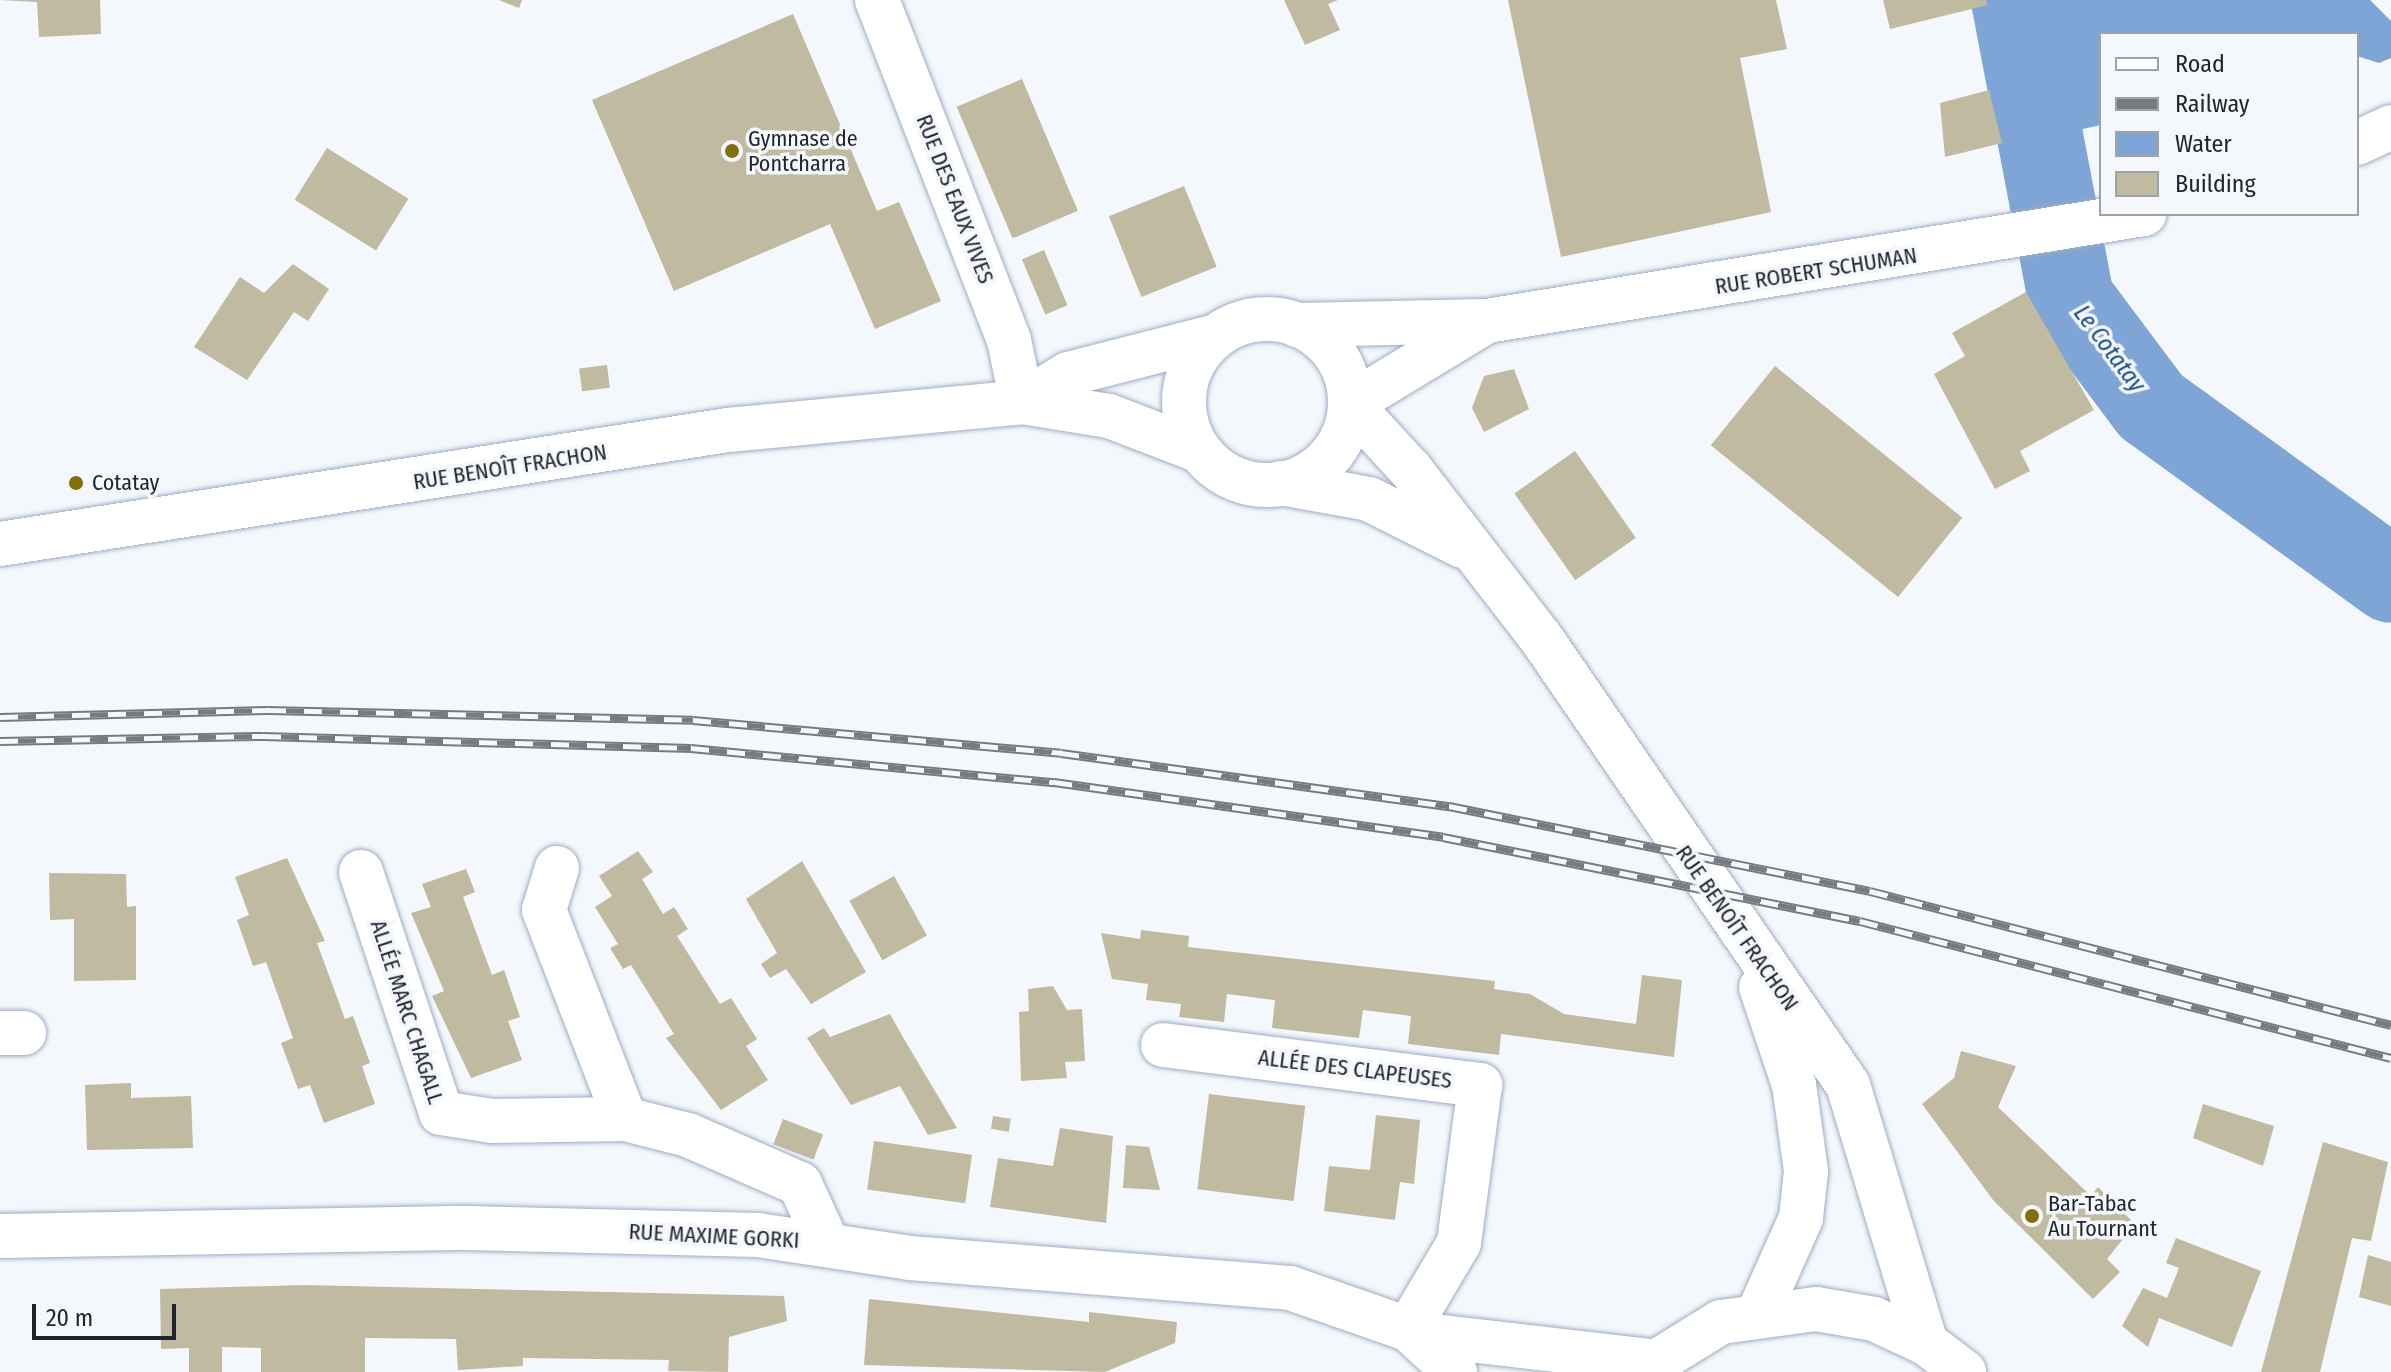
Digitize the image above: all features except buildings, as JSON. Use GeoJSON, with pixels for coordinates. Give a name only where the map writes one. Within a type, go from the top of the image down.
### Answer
{"type":"FeatureCollection","features":[{"type":"Feature","properties":{"kind":"main road","name":"RUE DES EAUX VIVES"},"geometry":{"type":"LineString","coordinates":[[877,0],[1009,340],[1022,402]]}},
{"type":"Feature","properties":{"kind":"main road"},"geometry":{"type":"LineString","coordinates":[[2359,142],[2391,127]]}},
{"type":"Feature","properties":{"kind":"main road","name":"RUE ROBERT SCHUMAN"},"geometry":{"type":"LineString","coordinates":[[1297,325],[1487,321],[2125,219]]}},
{"type":"Feature","properties":{"kind":"main road"},"geometry":{"type":"LineString","coordinates":[[1255,319],[1297,325],[1336,356],[1350,404],[1329,456],[1281,483],[1236,478],[1200,451],[1185,418],[1186,381],[1216,336],[1255,319]]}},
{"type":"Feature","properties":{"kind":"main road","name":"RUE ROBERT SCHUMAN"},"geometry":{"type":"LineString","coordinates":[[1350,404],[1487,321]]}},
{"type":"Feature","properties":{"kind":"main road","name":"RUE BENOÎT FRACHON"},"geometry":{"type":"LineString","coordinates":[[1022,402],[1068,374],[1216,336]]}},
{"type":"Feature","properties":{"kind":"main road","name":"RUE BENOÎT FRACHON"},"geometry":{"type":"LineString","coordinates":[[0,544],[728,430],[1022,402],[1109,416],[1200,451]]}},
{"type":"Feature","properties":{"kind":"main road","name":"RUE BENOÎT FRACHON"},"geometry":{"type":"LineString","coordinates":[[1350,404],[1541,638],[1746,943],[1848,1085],[1926,1343]]}},
{"type":"Feature","properties":{"kind":"main road","name":"RUE BENOÎT FRACHON"},"geometry":{"type":"LineString","coordinates":[[1281,483],[1369,499],[1471,551]]}},
{"type":"Feature","properties":{"kind":"main road"},"geometry":{"type":"LineString","coordinates":[[557,868],[544,910],[625,1119]]}},
{"type":"Feature","properties":{"kind":"main road","name":"ALLÉE MARC CHAGALL"},"geometry":{"type":"LineString","coordinates":[[361,872],[441,1113],[492,1121],[625,1119],[688,1135],[800,1184],[827,1243]]}},
{"type":"Feature","properties":{"kind":"main road"},"geometry":{"type":"LineString","coordinates":[[1746,943],[1794,1085],[1806,1171],[1801,1218],[1759,1312]]}},
{"type":"Feature","properties":{"kind":"main road","name":"ALLÉE DES CLAPEUSES"},"geometry":{"type":"LineString","coordinates":[[1163,1045],[1480,1085],[1459,1243],[1412,1331]]}},
{"type":"Feature","properties":{"kind":"main road","name":"RUE MAXIME GORKI"},"geometry":{"type":"LineString","coordinates":[[0,1236],[468,1228],[758,1235],[827,1243],[910,1258],[1290,1288],[1412,1331],[1646,1367]]}},
{"type":"Feature","properties":{"kind":"main road"},"geometry":{"type":"LineString","coordinates":[[1646,1367],[1697,1333],[1759,1312],[1816,1309],[1874,1319],[1926,1343],[1964,1372]]}},
{"type":"Feature","properties":{"kind":"main road","name":"RUE MAXIME GORKI"},"geometry":{"type":"LineString","coordinates":[[1412,1331],[1455,1372]]}},
{"type":"Feature","properties":{"kind":"water"},"geometry":{"type":"Polygon","coordinates":[[[2014,0],[2370,0],[2391,21],[2391,58],[2379,63],[2359,57],[2359,32],[2099,32],[2099,125],[2041,138],[2014,0]]]}},
{"type":"Feature","properties":{"kind":"waterway","name":"Le Cotatay"},"geometry":{"type":"LineString","coordinates":[[2014,0],[2071,299],[2151,406],[2391,580]]}},
{"type":"Feature","properties":{"kind":"railway"},"geometry":{"type":"LineString","coordinates":[[0,717],[268,710],[693,720],[1061,753],[1449,806],[1870,891],[2391,1025]]}},
{"type":"Feature","properties":{"kind":"railway"},"geometry":{"type":"LineString","coordinates":[[0,741],[263,736],[691,748],[1054,782],[1443,837],[1860,921],[2391,1058]]}},
{"type":"Feature","properties":{"kind":"place","name":"Gymnase de Pontcharra"},"geometry":{"type":"Point","coordinates":[732,151]}},
{"type":"Feature","properties":{"kind":"place","name":"Cotatay"},"geometry":{"type":"Point","coordinates":[76,483]}},
{"type":"Feature","properties":{"kind":"place","name":"Bar-Tabac Au Tournant"},"geometry":{"type":"Point","coordinates":[2032,1216]}}]}
